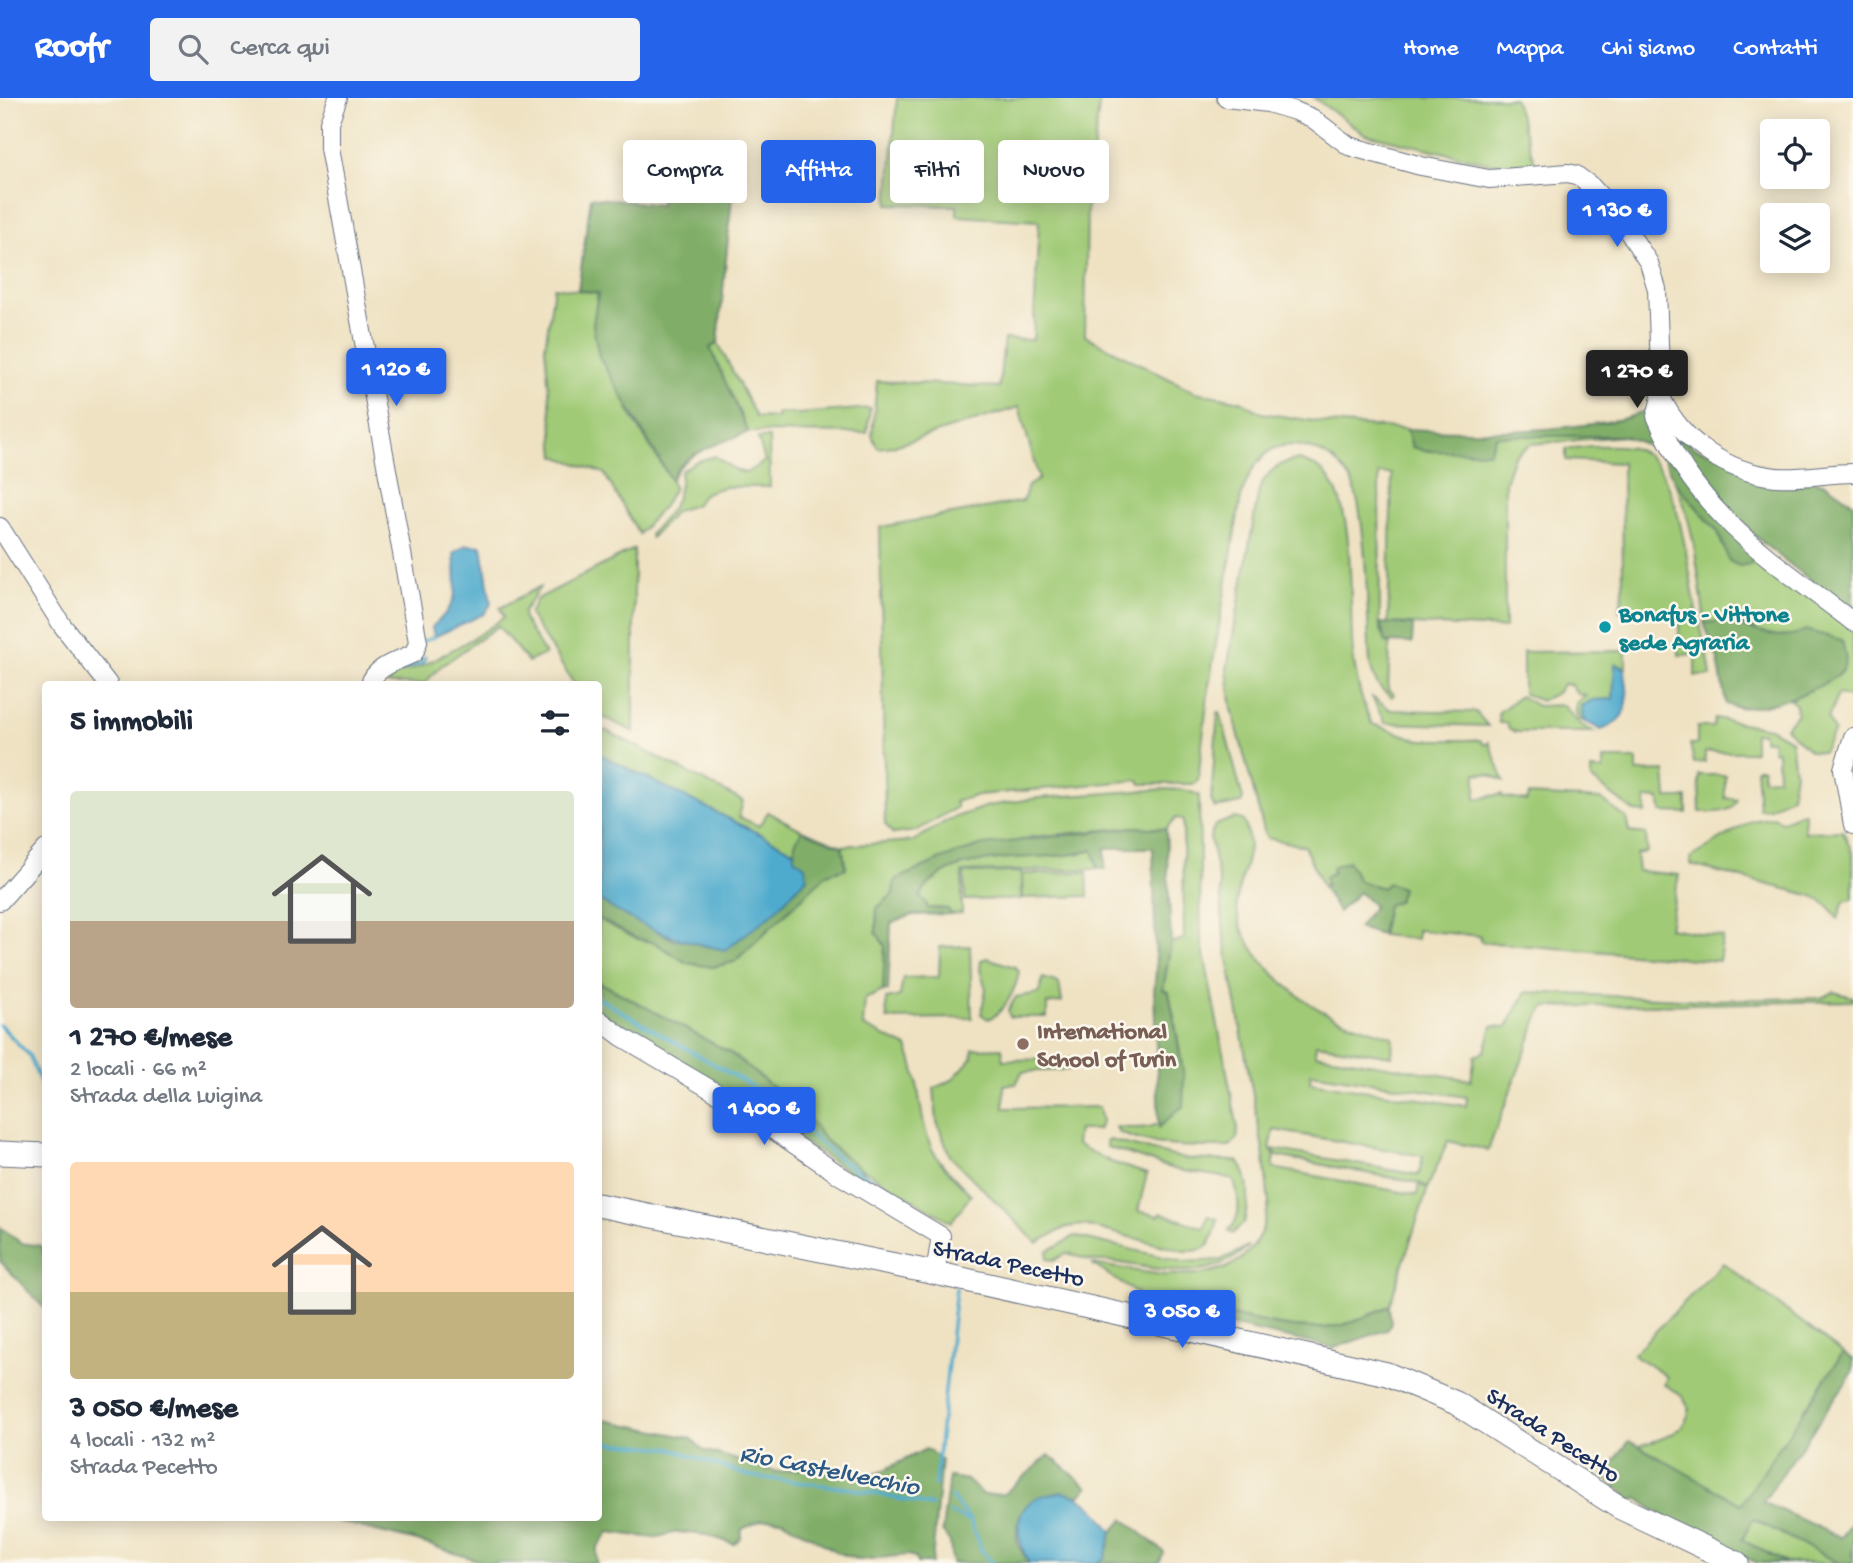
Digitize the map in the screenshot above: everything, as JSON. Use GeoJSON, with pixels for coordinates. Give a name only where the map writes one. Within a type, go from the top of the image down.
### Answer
{"type":"FeatureCollection","features":[{"type":"Feature","properties":{"kind":"main road"},"geometry":{"type":"LineString","coordinates":[[0,1153],[42,1155]]}},
{"type":"Feature","properties":{"kind":"main road","name":"Strada Pecetto"},"geometry":{"type":"LineString","coordinates":[[602,1206],[935,1273],[1318,1357],[1408,1381],[1456,1403],[1619,1507],[1737,1563]]}},
{"type":"Feature","properties":{"kind":"street"},"geometry":{"type":"LineString","coordinates":[[338,98],[329,122],[329,148],[418,642],[414,653],[383,668],[370,681]]}},
{"type":"Feature","properties":{"kind":"street"},"geometry":{"type":"LineString","coordinates":[[1226,98],[1268,103],[1295,111],[1311,118],[1349,145],[1421,166],[1489,179],[1568,173],[1583,179],[1618,216],[1654,273],[1661,397],[1656,410],[1660,424],[1689,476],[1713,509],[1771,561],[1853,622]]}},
{"type":"Feature","properties":{"kind":"street"},"geometry":{"type":"LineString","coordinates":[[1661,397],[1679,430],[1698,446],[1737,468],[1777,477],[1853,473]]}},
{"type":"Feature","properties":{"kind":"street"},"geometry":{"type":"LineString","coordinates":[[0,527],[62,625],[106,681]]}},
{"type":"Feature","properties":{"kind":"street"},"geometry":{"type":"LineString","coordinates":[[1853,737],[1843,769],[1853,825]]}},
{"type":"Feature","properties":{"kind":"street"},"geometry":{"type":"LineString","coordinates":[[0,901],[42,854]]}},
{"type":"Feature","properties":{"kind":"street"},"geometry":{"type":"LineString","coordinates":[[602,1022],[622,1037],[732,1102],[841,1176],[941,1236],[935,1273]]}},
{"type":"Feature","properties":{"kind":"green space"},"geometry":{"type":"Polygon","coordinates":[[[897,98],[1100,98],[1095,140],[998,140],[998,203],[1087,203],[1085,336],[1195,392],[1241,401],[1262,413],[1327,423],[1407,429],[1412,447],[1495,436],[1625,436],[1531,444],[1514,456],[1505,482],[1505,628],[1388,623],[1392,474],[1379,474],[1380,628],[1385,642],[1390,644],[1388,690],[1394,694],[1392,697],[1377,683],[1370,663],[1364,542],[1357,497],[1351,481],[1333,460],[1316,451],[1289,445],[1271,450],[1257,463],[1241,497],[1209,685],[1198,780],[1194,784],[1141,784],[1139,780],[978,795],[955,802],[957,807],[916,831],[893,834],[885,824],[880,527],[1023,501],[1028,486],[1039,479],[1019,407],[894,446],[878,448],[872,436],[877,381],[999,387],[1004,339],[1033,340],[1039,221],[957,216],[957,206],[888,204],[890,180],[890,203],[984,203],[984,140],[893,140],[897,98]]]}},
{"type":"Feature","properties":{"kind":"green space"},"geometry":{"type":"Polygon","coordinates":[[[1314,98],[1514,98],[1536,166],[1489,163],[1365,134],[1314,98]]]}},
{"type":"Feature","properties":{"kind":"green space"},"geometry":{"type":"Polygon","coordinates":[[[591,197],[623,201],[623,203],[731,203],[718,343],[710,348],[748,432],[693,455],[676,470],[671,480],[599,357],[593,325],[598,293],[578,290],[591,197]]]}},
{"type":"Feature","properties":{"kind":"green space"},"geometry":{"type":"Polygon","coordinates":[[[554,287],[598,293],[593,325],[632,417],[674,488],[665,504],[639,534],[604,473],[555,456],[545,347],[554,287]]]}},
{"type":"Feature","properties":{"kind":"green space"},"geometry":{"type":"Polygon","coordinates":[[[718,343],[756,417],[777,418],[778,413],[799,414],[870,408],[867,433],[748,432],[710,348],[718,343]]]}},
{"type":"Feature","properties":{"kind":"green space"},"geometry":{"type":"Polygon","coordinates":[[[1647,410],[1654,429],[1757,554],[1750,564],[1739,566],[1729,561],[1718,532],[1675,482],[1664,459],[1652,447],[1625,436],[1496,436],[1489,452],[1424,451],[1412,447],[1407,429],[1517,431],[1562,428],[1608,422],[1647,410]]]}},
{"type":"Feature","properties":{"kind":"green space"},"geometry":{"type":"Polygon","coordinates":[[[1681,435],[1694,448],[1826,484],[1853,503],[1853,614],[1763,543],[1723,507],[1675,444],[1681,435]]]}},
{"type":"Feature","properties":{"kind":"green space"},"geometry":{"type":"Polygon","coordinates":[[[758,438],[769,438],[770,487],[724,487],[705,493],[695,505],[676,511],[651,538],[650,534],[669,512],[676,499],[681,471],[695,462],[715,456],[735,470],[746,473],[765,461],[758,438]]]}},
{"type":"Feature","properties":{"kind":"green space"},"geometry":{"type":"Polygon","coordinates":[[[1621,446],[1642,452],[1659,469],[1668,486],[1676,507],[1711,676],[1695,676],[1695,654],[1679,655],[1679,610],[1619,611],[1623,593],[1622,463],[1566,460],[1566,449],[1621,446]]]}},
{"type":"Feature","properties":{"kind":"green space"},"geometry":{"type":"Polygon","coordinates":[[[1299,460],[1324,473],[1337,493],[1344,514],[1350,565],[1354,662],[1360,694],[1372,724],[1419,740],[1480,740],[1485,745],[1489,742],[1504,781],[1489,774],[1476,773],[1476,799],[1502,794],[1502,797],[1527,801],[1529,795],[1600,799],[1626,818],[1629,832],[1646,834],[1647,852],[1636,854],[1638,871],[1679,875],[1669,928],[1723,937],[1719,961],[1481,942],[1480,936],[1417,930],[1417,939],[1381,935],[1387,904],[1382,888],[1333,873],[1323,887],[1304,846],[1266,838],[1232,709],[1227,669],[1259,490],[1274,469],[1299,460]]]}},
{"type":"Feature","properties":{"kind":"green space"},"geometry":{"type":"Polygon","coordinates":[[[1675,482],[1718,532],[1723,547],[1757,554],[1853,631],[1853,698],[1838,694],[1828,719],[1834,731],[1823,752],[1810,751],[1785,728],[1797,714],[1796,705],[1790,700],[1837,676],[1792,638],[1759,633],[1741,624],[1705,623],[1691,533],[1675,482]]]}},
{"type":"Feature","properties":{"kind":"green space"},"geometry":{"type":"Polygon","coordinates":[[[634,549],[634,732],[602,716],[602,681],[572,681],[529,614],[537,599],[634,549]]]}},
{"type":"Feature","properties":{"kind":"green space"},"geometry":{"type":"Polygon","coordinates":[[[541,586],[523,612],[524,620],[545,654],[528,662],[498,626],[440,667],[427,681],[383,681],[394,674],[424,665],[476,637],[504,617],[500,608],[541,586]]]}},
{"type":"Feature","properties":{"kind":"green space"},"geometry":{"type":"Polygon","coordinates":[[[1723,621],[1775,635],[1785,636],[1805,630],[1842,640],[1846,659],[1843,670],[1820,686],[1770,704],[1738,707],[1726,704],[1718,660],[1704,623],[1723,621]]]}},
{"type":"Feature","properties":{"kind":"green space"},"geometry":{"type":"Polygon","coordinates":[[[1380,623],[1413,625],[1412,643],[1385,642],[1380,623]]]}},
{"type":"Feature","properties":{"kind":"green space"},"geometry":{"type":"Polygon","coordinates":[[[1626,651],[1626,668],[1616,664],[1613,699],[1592,700],[1583,720],[1587,723],[1577,716],[1576,710],[1576,703],[1586,695],[1578,694],[1570,684],[1563,684],[1557,693],[1540,701],[1523,693],[1523,652],[1626,651]]]}},
{"type":"Feature","properties":{"kind":"green space"},"geometry":{"type":"Polygon","coordinates":[[[1520,696],[1538,706],[1563,705],[1580,724],[1594,732],[1516,732],[1508,728],[1508,723],[1499,723],[1498,713],[1520,696]]]}},
{"type":"Feature","properties":{"kind":"green space"},"geometry":{"type":"Polygon","coordinates":[[[1372,697],[1391,710],[1476,712],[1488,726],[1385,723],[1372,697]]]}},
{"type":"Feature","properties":{"kind":"green space"},"geometry":{"type":"Polygon","coordinates":[[[1218,712],[1243,799],[1241,803],[1215,808],[1211,800],[1218,712]]]}},
{"type":"Feature","properties":{"kind":"green space"},"geometry":{"type":"Polygon","coordinates":[[[1715,718],[1769,728],[1791,740],[1795,773],[1791,796],[1770,808],[1759,809],[1756,768],[1763,768],[1763,779],[1778,778],[1777,752],[1773,751],[1772,740],[1763,740],[1763,733],[1754,733],[1754,752],[1705,752],[1705,762],[1694,763],[1690,744],[1697,744],[1697,727],[1713,727],[1715,718]]]}},
{"type":"Feature","properties":{"kind":"green space"},"geometry":{"type":"Polygon","coordinates":[[[605,730],[743,801],[739,817],[759,826],[768,812],[802,830],[794,851],[602,755],[602,733],[605,730]]]}},
{"type":"Feature","properties":{"kind":"green space"},"geometry":{"type":"Polygon","coordinates":[[[1603,759],[1637,759],[1637,772],[1665,771],[1667,798],[1687,798],[1687,813],[1661,812],[1660,799],[1646,798],[1646,813],[1635,812],[1591,779],[1591,770],[1603,770],[1603,759]]]}},
{"type":"Feature","properties":{"kind":"green space"},"geometry":{"type":"Polygon","coordinates":[[[1699,775],[1725,775],[1725,798],[1737,799],[1731,808],[1722,812],[1700,812],[1699,775]]]}},
{"type":"Feature","properties":{"kind":"green space"},"geometry":{"type":"Polygon","coordinates":[[[1166,789],[1185,790],[1199,795],[1201,939],[1238,1129],[1237,1139],[1229,1147],[1158,1144],[1118,1132],[1116,1127],[1153,1126],[1183,1106],[1177,1035],[1169,993],[1163,990],[1171,943],[1184,939],[1183,819],[1176,818],[1166,829],[1135,827],[1031,837],[895,880],[893,894],[877,908],[876,932],[885,946],[883,991],[865,999],[863,1026],[907,1047],[932,1149],[971,1195],[951,1222],[859,1167],[826,1142],[801,1110],[729,1052],[602,985],[602,921],[635,938],[655,943],[687,963],[713,967],[734,962],[827,874],[846,868],[842,846],[913,841],[950,819],[988,806],[1038,798],[1166,789]]]}},
{"type":"Feature","properties":{"kind":"green space"},"geometry":{"type":"Polygon","coordinates":[[[1805,812],[1804,832],[1843,831],[1853,854],[1853,899],[1844,901],[1838,919],[1829,906],[1813,896],[1691,865],[1690,858],[1751,821],[1775,817],[1782,822],[1805,812]]]}},
{"type":"Feature","properties":{"kind":"green space"},"geometry":{"type":"Polygon","coordinates":[[[1234,818],[1243,820],[1249,842],[1238,891],[1238,917],[1251,946],[1261,960],[1297,995],[1318,1009],[1393,1037],[1392,1056],[1316,1044],[1315,1054],[1471,1080],[1475,1056],[1485,1051],[1492,1026],[1507,1027],[1526,992],[1702,1000],[1821,998],[1834,992],[1853,997],[1853,1001],[1546,1007],[1540,1013],[1488,1150],[1448,1141],[1428,1187],[1419,1183],[1277,1156],[1273,1149],[1419,1175],[1423,1156],[1274,1130],[1270,1149],[1275,1156],[1273,1168],[1417,1195],[1419,1185],[1428,1188],[1389,1306],[1348,1324],[1316,1328],[1278,1325],[1183,1302],[1180,1314],[1159,1308],[1092,1264],[1163,1275],[1202,1274],[1226,1268],[1241,1259],[1253,1247],[1263,1228],[1269,1203],[1263,1150],[1224,937],[1220,885],[1210,837],[1215,825],[1234,818]],[[1311,1073],[1310,1082],[1466,1106],[1467,1097],[1311,1073]]]}},
{"type":"Feature","properties":{"kind":"green space"},"geometry":{"type":"Polygon","coordinates":[[[1135,827],[1166,829],[1171,943],[1163,990],[1169,992],[1184,1077],[1183,1106],[1159,1127],[1153,848],[1105,848],[1105,869],[1098,869],[1093,850],[998,859],[951,869],[933,880],[920,897],[928,908],[948,909],[951,914],[913,915],[891,923],[888,991],[883,991],[885,946],[876,932],[877,908],[893,894],[895,880],[941,859],[983,845],[1135,827]]]}},
{"type":"Feature","properties":{"kind":"green space"},"geometry":{"type":"Polygon","coordinates":[[[802,830],[842,846],[846,868],[827,874],[734,962],[712,967],[687,963],[655,943],[635,938],[602,921],[602,902],[676,941],[794,858],[795,843],[802,830]]]}},
{"type":"Feature","properties":{"kind":"green space"},"geometry":{"type":"Polygon","coordinates":[[[1094,850],[1098,869],[962,872],[962,913],[951,914],[948,909],[928,908],[920,897],[933,880],[951,869],[973,862],[1094,850]]]}},
{"type":"Feature","properties":{"kind":"green space"},"geometry":{"type":"Polygon","coordinates":[[[1348,861],[1359,881],[1382,888],[1388,883],[1402,888],[1398,901],[1387,905],[1381,935],[1358,928],[1374,906],[1359,892],[1338,912],[1323,887],[1327,885],[1325,877],[1333,872],[1332,867],[1348,861]]]}},
{"type":"Feature","properties":{"kind":"green space"},"geometry":{"type":"Polygon","coordinates":[[[1021,872],[1021,899],[965,900],[964,873],[1021,872]]]}},
{"type":"Feature","properties":{"kind":"green space"},"geometry":{"type":"Polygon","coordinates":[[[1087,872],[1088,896],[1023,898],[1022,874],[1087,872]]]}},
{"type":"Feature","properties":{"kind":"green space"},"geometry":{"type":"Polygon","coordinates":[[[970,946],[972,1018],[887,1019],[886,999],[900,996],[903,978],[939,977],[940,947],[970,946]]]}},
{"type":"Feature","properties":{"kind":"green space"},"geometry":{"type":"Polygon","coordinates":[[[987,958],[1015,967],[1019,972],[1009,999],[1000,1011],[988,1019],[981,1014],[986,989],[980,970],[981,960],[987,958]]]}},
{"type":"Feature","properties":{"kind":"green space"},"geometry":{"type":"Polygon","coordinates":[[[1043,978],[1059,983],[1062,1002],[1047,1004],[1047,1017],[1010,1017],[1008,1010],[1016,997],[1039,993],[1043,978]]]}},
{"type":"Feature","properties":{"kind":"green space"},"geometry":{"type":"Polygon","coordinates":[[[602,984],[729,1052],[801,1110],[828,1143],[859,1167],[881,1193],[602,1013],[602,984]]]}},
{"type":"Feature","properties":{"kind":"green space"},"geometry":{"type":"Polygon","coordinates":[[[1002,1048],[1003,1060],[1077,1059],[1076,1069],[1022,1072],[1016,1084],[1004,1085],[1004,1108],[1099,1107],[1102,1121],[1098,1130],[1078,1130],[1076,1144],[1111,1162],[1147,1174],[1138,1211],[1159,1216],[1160,1213],[1204,1228],[1208,1216],[1218,1219],[1209,1244],[1200,1250],[1184,1251],[1084,1225],[1066,1227],[1037,1243],[950,1156],[937,1122],[934,1088],[952,1080],[972,1058],[973,1049],[1002,1048]]]}},
{"type":"Feature","properties":{"kind":"green space"},"geometry":{"type":"Polygon","coordinates":[[[1110,1140],[1185,1159],[1238,1161],[1246,1176],[1248,1191],[1244,1223],[1232,1234],[1228,1231],[1237,1214],[1238,1201],[1234,1181],[1177,1170],[1107,1147],[1106,1142],[1110,1140]]]}},
{"type":"Feature","properties":{"kind":"green space"},"geometry":{"type":"Polygon","coordinates":[[[0,1227],[21,1243],[41,1246],[42,1306],[0,1261],[0,1227]]]}},
{"type":"Feature","properties":{"kind":"green space"},"geometry":{"type":"Polygon","coordinates":[[[1075,1236],[1184,1262],[1221,1260],[1249,1246],[1234,1258],[1218,1265],[1186,1271],[1112,1261],[1091,1261],[1072,1254],[1064,1254],[1055,1260],[1047,1259],[1047,1251],[1075,1236]]]}},
{"type":"Feature","properties":{"kind":"green space"},"geometry":{"type":"Polygon","coordinates":[[[1723,1263],[1843,1353],[1741,1505],[1639,1446],[1671,1435],[1683,1425],[1690,1409],[1683,1397],[1664,1384],[1667,1377],[1633,1354],[1723,1263]]]}},
{"type":"Feature","properties":{"kind":"green space"},"geometry":{"type":"Polygon","coordinates":[[[1182,1302],[1277,1325],[1315,1328],[1348,1324],[1389,1306],[1391,1323],[1386,1330],[1334,1348],[1180,1314],[1182,1302]]]}},
{"type":"Feature","properties":{"kind":"green space"},"geometry":{"type":"Polygon","coordinates":[[[1843,1353],[1853,1359],[1853,1372],[1763,1502],[1841,1538],[1853,1519],[1853,1563],[1839,1563],[1753,1519],[1742,1540],[1786,1563],[1758,1563],[1687,1533],[1637,1498],[1633,1501],[1603,1476],[1629,1441],[1741,1504],[1843,1353]]]}},
{"type":"Feature","properties":{"kind":"green space"},"geometry":{"type":"Polygon","coordinates":[[[602,1420],[691,1438],[703,1450],[778,1472],[806,1468],[860,1478],[878,1473],[926,1449],[941,1459],[932,1563],[917,1563],[915,1557],[908,1555],[859,1560],[839,1553],[782,1520],[762,1520],[742,1529],[741,1538],[734,1544],[707,1535],[677,1532],[654,1538],[609,1532],[597,1548],[597,1563],[485,1563],[417,1541],[336,1521],[602,1521],[602,1420]]]}},
{"type":"Feature","properties":{"kind":"green space"},"geometry":{"type":"Polygon","coordinates":[[[1049,1455],[1088,1487],[1080,1496],[1068,1494],[1044,1497],[1025,1509],[1017,1529],[1018,1543],[1029,1563],[952,1563],[950,1542],[942,1531],[949,1477],[967,1480],[984,1495],[1004,1494],[1049,1455]]]}},
{"type":"Feature","properties":{"kind":"green space"},"geometry":{"type":"Polygon","coordinates":[[[1124,1519],[1164,1552],[1159,1563],[1097,1563],[1105,1558],[1112,1532],[1124,1519]]]}},
{"type":"Feature","properties":{"kind":"green space"},"geometry":{"type":"Polygon","coordinates":[[[1753,1519],[1839,1563],[1786,1563],[1742,1540],[1753,1519]]]}},
{"type":"Feature","properties":{"kind":"water"},"geometry":{"type":"Polygon","coordinates":[[[466,545],[482,546],[491,604],[484,614],[434,637],[432,627],[442,618],[455,594],[454,553],[466,545]]]}},
{"type":"Feature","properties":{"kind":"water"},"geometry":{"type":"Polygon","coordinates":[[[1615,664],[1624,668],[1626,705],[1619,720],[1601,730],[1583,720],[1581,706],[1592,700],[1613,699],[1615,664]]]}},
{"type":"Feature","properties":{"kind":"water"},"geometry":{"type":"Polygon","coordinates":[[[602,755],[794,851],[794,858],[805,866],[807,878],[771,915],[725,950],[659,932],[602,902],[602,755]]]}},
{"type":"Feature","properties":{"kind":"water"},"geometry":{"type":"Polygon","coordinates":[[[1063,1492],[1092,1506],[1112,1532],[1105,1558],[1097,1563],[1029,1563],[1020,1538],[1019,1520],[1022,1512],[1036,1498],[1063,1492]]]}},
{"type":"Feature","properties":{"kind":"waterway"},"geometry":{"type":"LineString","coordinates":[[424,641],[434,637]]}},
{"type":"Feature","properties":{"kind":"waterway"},"geometry":{"type":"LineString","coordinates":[[394,672],[423,662],[425,657]]}},
{"type":"Feature","properties":{"kind":"waterway"},"geometry":{"type":"LineString","coordinates":[[602,1000],[750,1085],[842,1161],[942,1224]]}},
{"type":"Feature","properties":{"kind":"waterway","name":"Rio Castelvecchio"},"geometry":{"type":"LineString","coordinates":[[0,1025],[29,1055],[42,1086]]}},
{"type":"Feature","properties":{"kind":"waterway"},"geometry":{"type":"LineString","coordinates":[[935,1485],[956,1288]]}},
{"type":"Feature","properties":{"kind":"waterway","name":"Rio Castelvecchio"},"geometry":{"type":"LineString","coordinates":[[602,1442],[669,1448],[749,1476],[853,1489],[932,1506]]}},
{"type":"Feature","properties":{"kind":"waterway"},"geometry":{"type":"LineString","coordinates":[[951,1497],[970,1520]]}},
{"type":"Feature","properties":{"kind":"waterway","name":"Rio Castelvecchio"},"geometry":{"type":"LineString","coordinates":[[950,1513],[970,1521],[982,1551],[992,1563]]}},
{"type":"Feature","properties":{"kind":"place","name":"Bonafus - Vittone sede Agraria"},"geometry":{"type":"Point","coordinates":[1605,627]}},
{"type":"Feature","properties":{"kind":"place","name":"International School of Turin"},"geometry":{"type":"Point","coordinates":[1023,1044]}}]}
